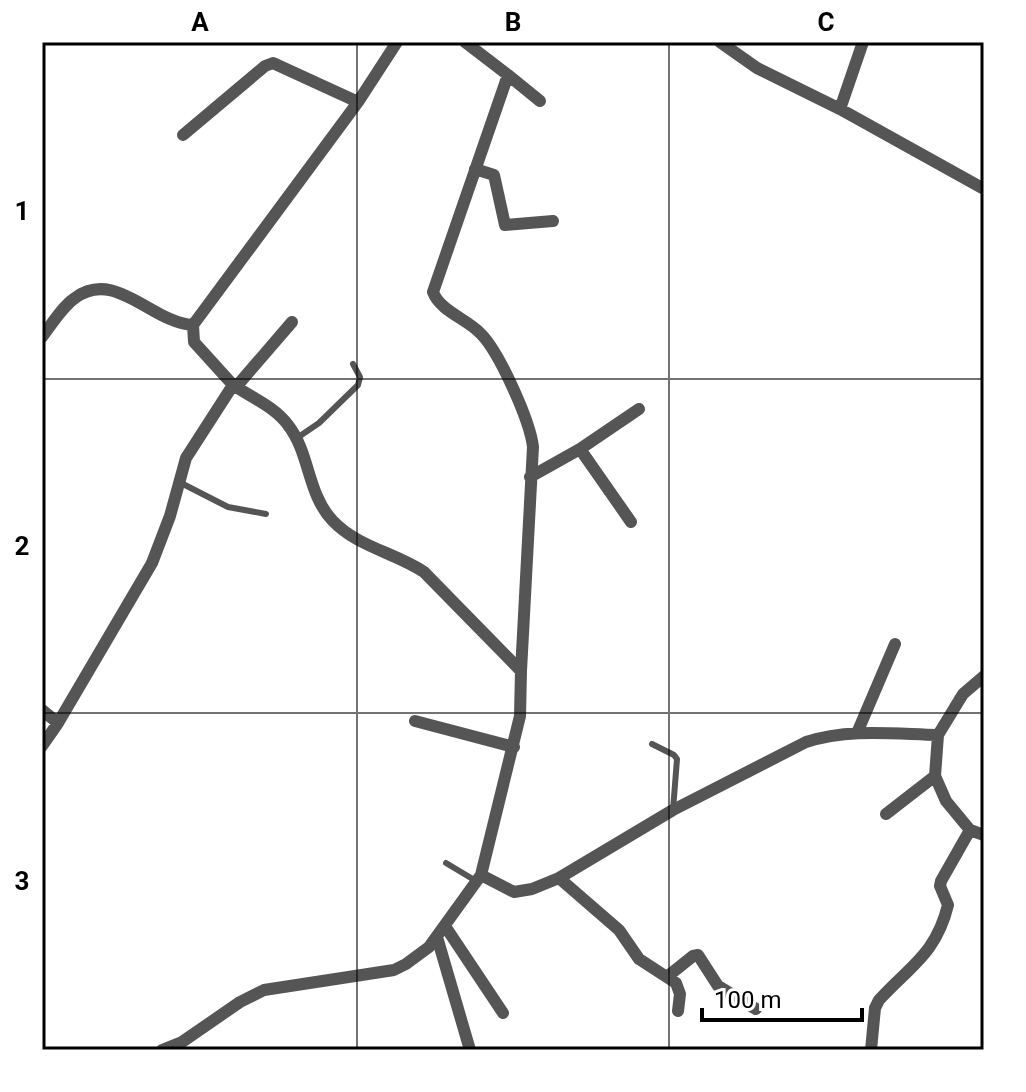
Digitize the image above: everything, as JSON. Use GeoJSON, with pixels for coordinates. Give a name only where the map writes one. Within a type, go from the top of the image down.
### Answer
{"type":"FeatureCollection","features":[{"type":"Feature","properties":{"kind":"street"},"geometry":{"type":"LineString","coordinates":[[465,42],[540,101]]}},
{"type":"Feature","properties":{"kind":"street"},"geometry":{"type":"LineString","coordinates":[[720,42],[757,68],[840,109],[984,189]]}},
{"type":"Feature","properties":{"kind":"street"},"geometry":{"type":"LineString","coordinates":[[840,109],[863,42]]}},
{"type":"Feature","properties":{"kind":"street"},"geometry":{"type":"LineString","coordinates":[[391,43],[358,102],[193,325],[194,342],[234,386],[283,419],[296,439],[321,506],[332,519],[361,542],[424,572],[521,671]]}},
{"type":"Feature","properties":{"kind":"street"},"geometry":{"type":"LineString","coordinates":[[183,135],[265,66],[273,63],[358,102]]}},
{"type":"Feature","properties":{"kind":"street"},"geometry":{"type":"LineString","coordinates":[[162,1050],[183,1046],[253,995],[278,987],[394,970],[418,956],[437,937],[478,878],[514,747],[522,706],[531,435],[491,345],[473,326],[438,302],[433,292],[508,75]]}},
{"type":"Feature","properties":{"kind":"street"},"geometry":{"type":"LineString","coordinates":[[475,169],[494,175],[505,225],[553,221]]}},
{"type":"Feature","properties":{"kind":"street"},"geometry":{"type":"LineString","coordinates":[[42,337],[75,298],[101,288],[127,296],[169,321],[193,325]]}},
{"type":"Feature","properties":{"kind":"street"},"geometry":{"type":"LineString","coordinates":[[42,746],[152,563],[191,448],[234,386],[292,322]]}},
{"type":"Feature","properties":{"kind":"street"},"geometry":{"type":"LineString","coordinates":[[530,477],[580,449],[639,409]]}},
{"type":"Feature","properties":{"kind":"street"},"geometry":{"type":"LineString","coordinates":[[580,449],[631,522]]}},
{"type":"Feature","properties":{"kind":"street"},"geometry":{"type":"LineString","coordinates":[[857,733],[895,644]]}},
{"type":"Feature","properties":{"kind":"street"},"geometry":{"type":"LineString","coordinates":[[984,676],[963,694],[938,735],[935,776],[941,793],[970,830],[984,835]]}},
{"type":"Feature","properties":{"kind":"street"},"geometry":{"type":"LineString","coordinates":[[42,710],[58,723]]}},
{"type":"Feature","properties":{"kind":"street"},"geometry":{"type":"LineString","coordinates":[[415,721],[514,747]]}},
{"type":"Feature","properties":{"kind":"street"},"geometry":{"type":"LineString","coordinates":[[478,878],[514,892],[532,889],[559,878],[673,810],[806,742],[837,734],[938,735]]}},
{"type":"Feature","properties":{"kind":"street"},"geometry":{"type":"LineString","coordinates":[[886,814],[935,776]]}},
{"type":"Feature","properties":{"kind":"street"},"geometry":{"type":"LineString","coordinates":[[871,1050],[875,1008],[879,1000],[930,949],[948,905],[940,886],[970,830]]}},
{"type":"Feature","properties":{"kind":"street"},"geometry":{"type":"LineString","coordinates":[[559,878],[619,930],[639,959],[668,976],[679,988],[678,1011]]}},
{"type":"Feature","properties":{"kind":"street"},"geometry":{"type":"LineString","coordinates":[[445,926],[503,1013]]}},
{"type":"Feature","properties":{"kind":"street"},"geometry":{"type":"LineString","coordinates":[[437,937],[470,1050]]}},
{"type":"Feature","properties":{"kind":"street"},"geometry":{"type":"LineString","coordinates":[[668,976],[698,955],[718,986],[756,1009]]}},
{"type":"Feature","properties":{"kind":"lane"},"geometry":{"type":"LineString","coordinates":[[296,439],[319,423],[358,385],[360,377],[353,364]]}},
{"type":"Feature","properties":{"kind":"lane"},"geometry":{"type":"LineString","coordinates":[[179,482],[228,507],[266,514]]}},
{"type":"Feature","properties":{"kind":"lane"},"geometry":{"type":"LineString","coordinates":[[652,744],[677,759],[673,810]]}},
{"type":"Feature","properties":{"kind":"lane"},"geometry":{"type":"LineString","coordinates":[[446,863],[478,878]]}}]}
